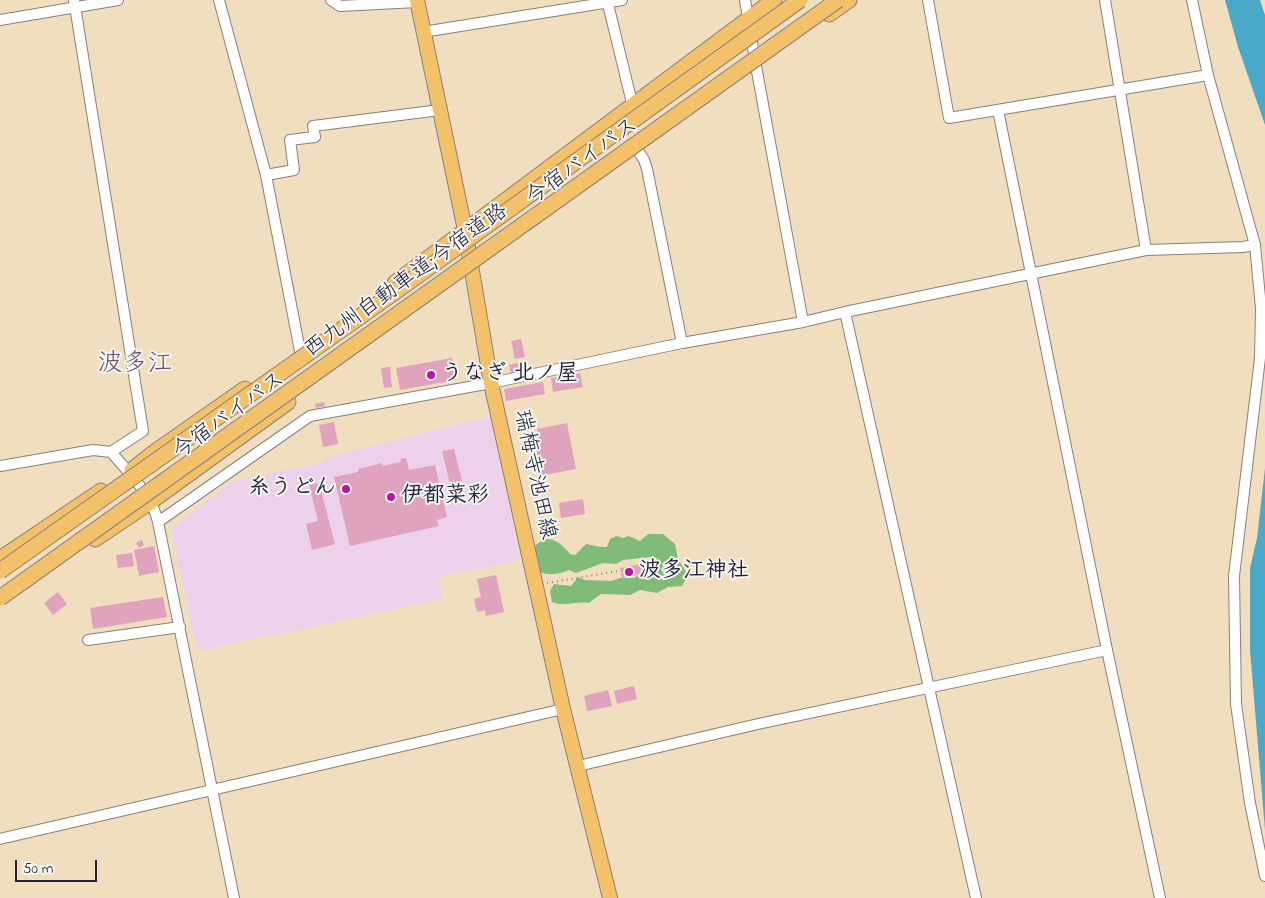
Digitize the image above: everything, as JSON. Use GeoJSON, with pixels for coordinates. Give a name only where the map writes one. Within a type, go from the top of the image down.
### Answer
{"type":"FeatureCollection","features":[{"type":"Feature","properties":{"kind":"highway","name":"今宿バイパス"},"geometry":{"type":"LineString","coordinates":[[0,559],[129,472],[376,298],[774,0]]}},
{"type":"Feature","properties":{"kind":"highway","name":"西九州自動車道;今宿道路"},"geometry":{"type":"LineString","coordinates":[[0,572],[800,0]]}},
{"type":"Feature","properties":{"kind":"highway","name":"西九州自動車道;今宿道路"},"geometry":{"type":"LineString","coordinates":[[0,598],[838,0]]}},
{"type":"Feature","properties":{"kind":"highway","name":"今宿バイパス"},"geometry":{"type":"LineString","coordinates":[[0,602],[150,502],[638,149],[849,0]]}},
{"type":"Feature","properties":{"kind":"main road","name":"瑞梅寺池田線"},"geometry":{"type":"LineString","coordinates":[[417,1],[465,230],[491,382],[563,709],[610,898]]}},
{"type":"Feature","properties":{"kind":"street"},"geometry":{"type":"LineString","coordinates":[[0,20],[75,4],[118,0]]}},
{"type":"Feature","properties":{"kind":"street"},"geometry":{"type":"LineString","coordinates":[[219,0],[266,175],[300,351]]}},
{"type":"Feature","properties":{"kind":"street"},"geometry":{"type":"LineString","coordinates":[[331,0],[340,6],[417,1]]}},
{"type":"Feature","properties":{"kind":"street"},"geometry":{"type":"LineString","coordinates":[[423,32],[622,0]]}},
{"type":"Feature","properties":{"kind":"street"},"geometry":{"type":"LineString","coordinates":[[746,0],[756,66],[803,322]]}},
{"type":"Feature","properties":{"kind":"street"},"geometry":{"type":"LineString","coordinates":[[928,0],[949,118],[1208,75]]}},
{"type":"Feature","properties":{"kind":"street"},"geometry":{"type":"LineString","coordinates":[[1105,0],[1146,250]]}},
{"type":"Feature","properties":{"kind":"street"},"geometry":{"type":"LineString","coordinates":[[1192,0],[1208,75],[1255,245],[1261,308],[1260,358],[1234,576],[1236,704],[1250,803],[1265,876]]}},
{"type":"Feature","properties":{"kind":"street"},"geometry":{"type":"LineString","coordinates":[[608,1],[633,107]]}},
{"type":"Feature","properties":{"kind":"street"},"geometry":{"type":"LineString","coordinates":[[0,466],[93,450],[111,452],[143,431],[75,4]]}},
{"type":"Feature","properties":{"kind":"street"},"geometry":{"type":"LineString","coordinates":[[266,175],[294,170],[290,140],[315,137],[313,126],[440,110]]}},
{"type":"Feature","properties":{"kind":"street"},"geometry":{"type":"LineString","coordinates":[[998,110],[1029,273],[1160,898]]}},
{"type":"Feature","properties":{"kind":"street"},"geometry":{"type":"LineString","coordinates":[[638,149],[647,170],[682,344]]}},
{"type":"Feature","properties":{"kind":"street"},"geometry":{"type":"LineString","coordinates":[[158,522],[310,416],[803,322],[1029,273],[1146,250],[1255,245]]}},
{"type":"Feature","properties":{"kind":"street"},"geometry":{"type":"LineString","coordinates":[[845,312],[976,898]]}},
{"type":"Feature","properties":{"kind":"street"},"geometry":{"type":"LineString","coordinates":[[111,452],[129,472],[156,512],[234,898]]}},
{"type":"Feature","properties":{"kind":"street"},"geometry":{"type":"LineString","coordinates":[[88,640],[180,627]]}},
{"type":"Feature","properties":{"kind":"street"},"geometry":{"type":"LineString","coordinates":[[578,766],[758,724],[1107,650]]}},
{"type":"Feature","properties":{"kind":"street"},"geometry":{"type":"LineString","coordinates":[[0,839],[563,709]]}},
{"type":"Feature","properties":{"kind":"path"},"geometry":{"type":"LineString","coordinates":[[545,583],[618,571]]}},
{"type":"Feature","properties":{"kind":"shaded area","name":"伊都菜彩"},"geometry":{"type":"Polygon","coordinates":[[[490,416],[520,560],[438,577],[443,599],[197,651],[171,529],[233,481],[322,463],[327,458],[490,416]]]}},
{"type":"Feature","properties":{"kind":"green space"},"geometry":{"type":"Polygon","coordinates":[[[648,534],[663,534],[675,544],[678,559],[688,575],[682,586],[668,587],[657,593],[640,590],[630,595],[601,594],[589,603],[561,604],[552,602],[550,591],[554,584],[571,586],[578,577],[585,580],[611,581],[620,578],[634,578],[649,568],[657,558],[623,560],[616,564],[603,563],[576,573],[569,570],[547,574],[540,572],[534,547],[539,542],[549,539],[553,540],[562,545],[570,554],[575,555],[586,544],[607,547],[610,539],[617,536],[623,538],[629,536],[640,541],[648,534]]]}},
{"type":"Feature","properties":{"kind":"water"},"geometry":{"type":"Polygon","coordinates":[[[1225,0],[1260,0],[1265,15],[1265,125],[1238,47],[1225,0]]]}},
{"type":"Feature","properties":{"kind":"water"},"geometry":{"type":"Polygon","coordinates":[[[1265,468],[1265,830],[1250,650],[1250,568],[1257,538],[1265,468]]]}},
{"type":"Feature","properties":{"kind":"building"},"geometry":{"type":"Polygon","coordinates":[[[521,339],[525,357],[515,359],[511,341],[521,339]]]}},
{"type":"Feature","properties":{"kind":"building"},"geometry":{"type":"Polygon","coordinates":[[[452,358],[456,380],[400,390],[396,368],[452,358]]]}},
{"type":"Feature","properties":{"kind":"building"},"geometry":{"type":"Polygon","coordinates":[[[525,361],[527,370],[511,374],[509,365],[525,361]]]}},
{"type":"Feature","properties":{"kind":"building"},"geometry":{"type":"Polygon","coordinates":[[[390,367],[392,387],[384,388],[381,368],[390,367]]]}},
{"type":"Feature","properties":{"kind":"building"},"geometry":{"type":"Polygon","coordinates":[[[580,373],[583,387],[553,392],[551,378],[580,373]]]}},
{"type":"Feature","properties":{"kind":"building"},"geometry":{"type":"Polygon","coordinates":[[[543,382],[545,394],[506,401],[504,389],[543,382]]]}},
{"type":"Feature","properties":{"kind":"building"},"geometry":{"type":"Polygon","coordinates":[[[324,402],[325,406],[316,408],[315,404],[324,402]]]}},
{"type":"Feature","properties":{"kind":"building"},"geometry":{"type":"Polygon","coordinates":[[[334,422],[338,444],[323,447],[319,425],[334,422]]]}},
{"type":"Feature","properties":{"kind":"building"},"geometry":{"type":"Polygon","coordinates":[[[567,423],[576,469],[539,476],[532,441],[539,440],[537,429],[567,423]]]}},
{"type":"Feature","properties":{"kind":"building"},"geometry":{"type":"Polygon","coordinates":[[[454,449],[462,481],[450,484],[442,451],[454,449]]]}},
{"type":"Feature","properties":{"kind":"building","name":"伊都菜彩"},"geometry":{"type":"Polygon","coordinates":[[[406,458],[409,470],[435,465],[447,517],[437,520],[439,526],[350,546],[334,477],[358,472],[358,469],[382,463],[382,466],[401,462],[400,459],[406,458]]]}},
{"type":"Feature","properties":{"kind":"building"},"geometry":{"type":"Polygon","coordinates":[[[319,483],[335,544],[312,550],[306,524],[318,521],[309,485],[319,483]]]}},
{"type":"Feature","properties":{"kind":"building"},"geometry":{"type":"Polygon","coordinates":[[[583,499],[585,514],[561,518],[559,503],[583,499]]]}},
{"type":"Feature","properties":{"kind":"building"},"geometry":{"type":"Polygon","coordinates":[[[142,540],[144,545],[139,548],[136,543],[142,540]]]}},
{"type":"Feature","properties":{"kind":"building"},"geometry":{"type":"Polygon","coordinates":[[[154,546],[159,572],[139,576],[134,550],[154,546]]]}},
{"type":"Feature","properties":{"kind":"building"},"geometry":{"type":"Polygon","coordinates":[[[132,553],[134,566],[118,568],[116,555],[132,553]]]}},
{"type":"Feature","properties":{"kind":"building"},"geometry":{"type":"Polygon","coordinates":[[[651,562],[653,572],[622,578],[620,568],[651,562]]]}},
{"type":"Feature","properties":{"kind":"building"},"geometry":{"type":"Polygon","coordinates":[[[496,575],[504,612],[486,616],[485,610],[477,612],[474,599],[481,597],[477,579],[496,575]]]}},
{"type":"Feature","properties":{"kind":"building"},"geometry":{"type":"Polygon","coordinates":[[[58,592],[67,604],[53,615],[44,603],[58,592]]]}},
{"type":"Feature","properties":{"kind":"building"},"geometry":{"type":"Polygon","coordinates":[[[163,597],[167,617],[93,629],[90,608],[163,597]]]}},
{"type":"Feature","properties":{"kind":"building"},"geometry":{"type":"Polygon","coordinates":[[[634,686],[637,699],[617,704],[614,691],[634,686]]]}},
{"type":"Feature","properties":{"kind":"building"},"geometry":{"type":"Polygon","coordinates":[[[608,690],[612,706],[587,711],[584,696],[608,690]]]}},
{"type":"Feature","properties":{"kind":"place","name":"うなぎ 北ノ屋"},"geometry":{"type":"Point","coordinates":[431,375]}},
{"type":"Feature","properties":{"kind":"place","name":"糸うどん"},"geometry":{"type":"Point","coordinates":[346,489]}},
{"type":"Feature","properties":{"kind":"place","name":"伊都菜彩"},"geometry":{"type":"Point","coordinates":[391,497]}},
{"type":"Feature","properties":{"kind":"place","name":"波多江神社"},"geometry":{"type":"Point","coordinates":[629,572]}},
{"type":"Feature","properties":{"kind":"district","name":"波多江"},"geometry":{"type":"Point","coordinates":[135,366]}}]}
